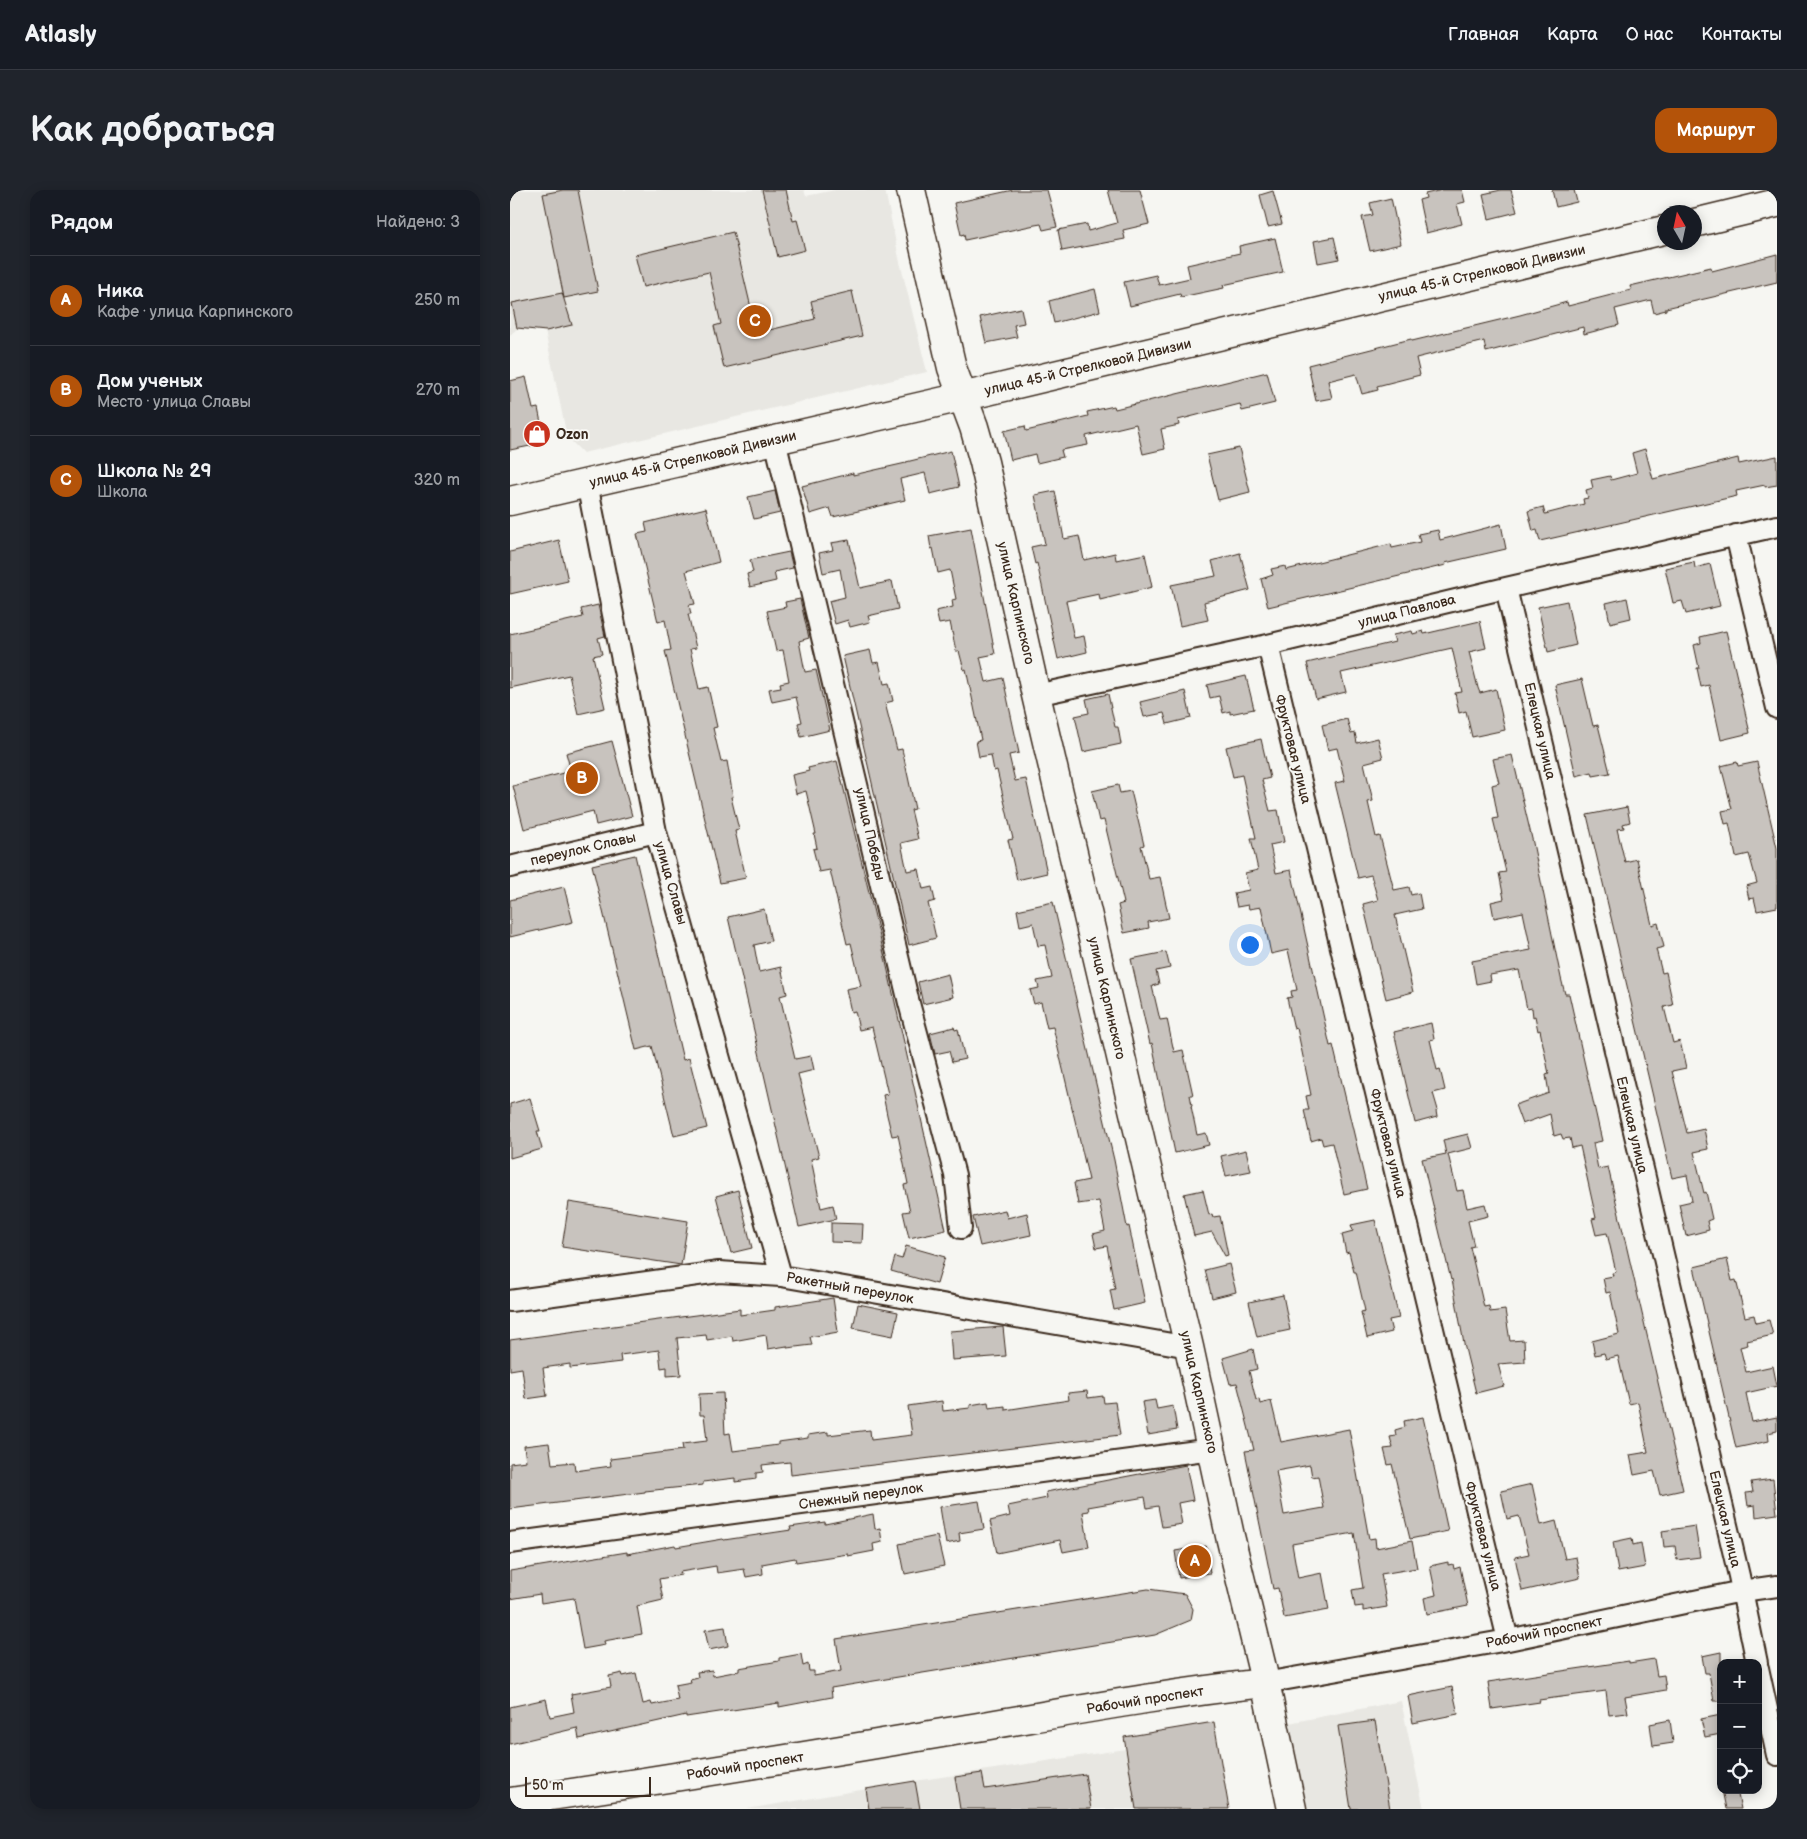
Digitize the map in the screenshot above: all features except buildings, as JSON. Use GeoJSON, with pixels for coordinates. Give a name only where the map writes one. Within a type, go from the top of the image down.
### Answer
{"type":"FeatureCollection","features":[{"type":"Feature","properties":{"kind":"street","name":"улица Карпинского"},"geometry":{"type":"LineString","coordinates":[[917,191],[952,368],[984,462],[1036,695],[1189,1347],[1292,1809]]}},
{"type":"Feature","properties":{"kind":"street"},"geometry":{"type":"LineString","coordinates":[[1702,221],[1777,203]]}},
{"type":"Feature","properties":{"kind":"street","name":"улица 45-й Стрелковой Дивизии"},"geometry":{"type":"LineString","coordinates":[[510,501],[962,397],[1657,232]]}},
{"type":"Feature","properties":{"kind":"street","name":"улица Победы"},"geometry":{"type":"LineString","coordinates":[[775,440],[909,1003],[955,1175],[961,1228]]}},
{"type":"Feature","properties":{"kind":"street","name":"улица Славы"},"geometry":{"type":"LineString","coordinates":[[587,483],[656,832],[781,1276]]}},
{"type":"Feature","properties":{"kind":"street","name":"улица Павлова"},"geometry":{"type":"LineString","coordinates":[[1036,695],[1268,645],[1777,526]]}},
{"type":"Feature","properties":{"kind":"street"},"geometry":{"type":"LineString","coordinates":[[1736,536],[1777,708]]}},
{"type":"Feature","properties":{"kind":"street","name":"Елецкая улица"},"geometry":{"type":"LineString","coordinates":[[1506,588],[1742,1591],[1756,1659]]}},
{"type":"Feature","properties":{"kind":"street","name":"Фруктовая улица"},"geometry":{"type":"LineString","coordinates":[[1268,645],[1508,1640]]}},
{"type":"Feature","properties":{"kind":"street","name":"переулок Славы"},"geometry":{"type":"LineString","coordinates":[[510,867],[656,832]]}},
{"type":"Feature","properties":{"kind":"street","name":"Ракетный переулок"},"geometry":{"type":"LineString","coordinates":[[510,1301],[719,1272],[781,1276],[1189,1347]]}},
{"type":"Feature","properties":{"kind":"street","name":"Снежный переулок"},"geometry":{"type":"LineString","coordinates":[[510,1543],[1212,1449]]}},
{"type":"Feature","properties":{"kind":"street","name":"Рабочий проспект"},"geometry":{"type":"LineString","coordinates":[[510,1802],[653,1781],[1074,1711],[1227,1687],[1265,1683],[1508,1640],[1742,1591],[1777,1586]]}},
{"type":"Feature","properties":{"kind":"street"},"geometry":{"type":"LineString","coordinates":[[1762,1686],[1777,1755]]}},
{"type":"Feature","properties":{"kind":"shaded area"},"geometry":{"type":"Polygon","coordinates":[[[510,190],[804,190],[806,196],[835,190],[885,190],[899,258],[927,372],[583,453],[567,437],[545,331],[518,328],[510,335],[510,190]]]}},
{"type":"Feature","properties":{"kind":"shaded area"},"geometry":{"type":"Polygon","coordinates":[[[1401,1701],[1424,1809],[1308,1809],[1289,1723],[1401,1701]]]}},
{"type":"Feature","properties":{"kind":"shaded area"},"geometry":{"type":"Polygon","coordinates":[[[1214,1722],[1229,1809],[747,1809],[1126,1749],[1124,1737],[1214,1722]]]}},
{"type":"Feature","properties":{"kind":"place","name":"Школа № 29"},"geometry":{"type":"Point","coordinates":[755,321]}},
{"type":"Feature","properties":{"kind":"place","name":"Ozon"},"geometry":{"type":"Point","coordinates":[537,434]}},
{"type":"Feature","properties":{"kind":"place","name":"Дом ученых"},"geometry":{"type":"Point","coordinates":[582,778]}},
{"type":"Feature","properties":{"kind":"place","name":"Ника"},"geometry":{"type":"Point","coordinates":[1195,1561]}}]}
